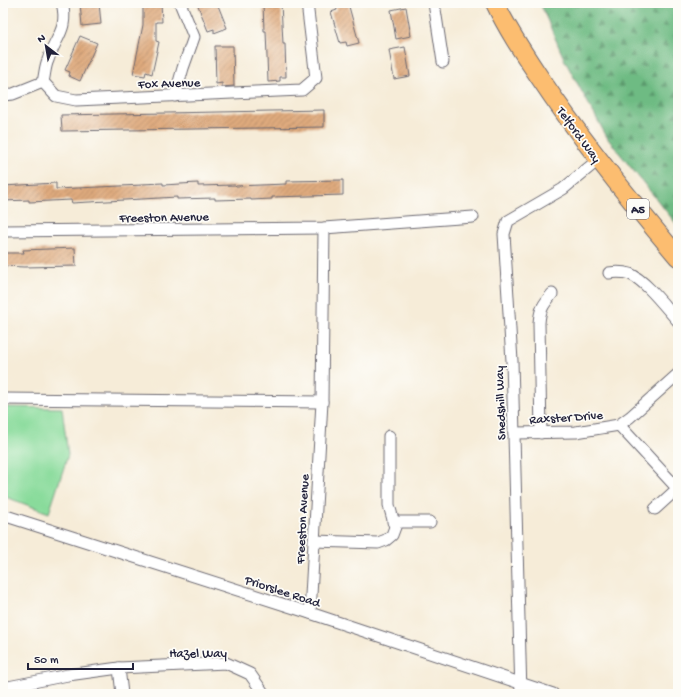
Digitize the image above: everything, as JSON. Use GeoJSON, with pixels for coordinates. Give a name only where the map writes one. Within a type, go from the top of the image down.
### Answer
{"type":"FeatureCollection","features":[{"type":"Feature","properties":{"kind":"main road","name":"Telford Way"},"geometry":{"type":"LineString","coordinates":[[495,3],[528,61],[562,111],[598,160],[678,257]]}},
{"type":"Feature","properties":{"kind":"street"},"geometry":{"type":"LineString","coordinates":[[3,95],[13,94],[43,82],[48,59],[61,33],[65,13],[62,3]]}},
{"type":"Feature","properties":{"kind":"street"},"geometry":{"type":"LineString","coordinates":[[175,96],[194,37],[180,3]]}},
{"type":"Feature","properties":{"kind":"street","name":"Fox Avenue"},"geometry":{"type":"LineString","coordinates":[[43,82],[56,96],[76,100],[302,90],[316,78],[307,3]]}},
{"type":"Feature","properties":{"kind":"street"},"geometry":{"type":"LineString","coordinates":[[434,3],[443,62]]}},
{"type":"Feature","properties":{"kind":"street","name":"Snedshill Way"},"geometry":{"type":"LineString","coordinates":[[520,689],[512,361],[504,234],[508,221],[563,189],[598,160]]}},
{"type":"Feature","properties":{"kind":"street","name":"Freeston Avenue"},"geometry":{"type":"LineString","coordinates":[[3,231],[324,228],[473,217]]}},
{"type":"Feature","properties":{"kind":"street","name":"Freeston Avenue"},"geometry":{"type":"LineString","coordinates":[[310,613],[322,402],[324,228]]}},
{"type":"Feature","properties":{"kind":"street"},"geometry":{"type":"LineString","coordinates":[[609,273],[624,272],[632,275],[642,282],[678,321]]}},
{"type":"Feature","properties":{"kind":"street"},"geometry":{"type":"LineString","coordinates":[[541,433],[539,323],[540,312],[543,304],[552,294]]}},
{"type":"Feature","properties":{"kind":"street","name":"Raxster Drive"},"geometry":{"type":"LineString","coordinates":[[514,433],[576,432],[619,425],[678,374]]}},
{"type":"Feature","properties":{"kind":"street"},"geometry":{"type":"LineString","coordinates":[[3,399],[322,402]]}},
{"type":"Feature","properties":{"kind":"street","name":"Raxster Drive"},"geometry":{"type":"LineString","coordinates":[[619,425],[678,489]]}},
{"type":"Feature","properties":{"kind":"street"},"geometry":{"type":"LineString","coordinates":[[314,541],[378,543],[392,536],[394,527],[389,506],[389,436]]}},
{"type":"Feature","properties":{"kind":"street"},"geometry":{"type":"LineString","coordinates":[[656,509],[678,489]]}},
{"type":"Feature","properties":{"kind":"street","name":"Priorslee Road"},"geometry":{"type":"LineString","coordinates":[[3,515],[310,613],[520,689],[553,694]]}},
{"type":"Feature","properties":{"kind":"street"},"geometry":{"type":"LineString","coordinates":[[393,522],[430,522]]}},
{"type":"Feature","properties":{"kind":"street","name":"Hazel Way"},"geometry":{"type":"LineString","coordinates":[[3,688],[68,675],[119,668],[226,663],[250,674],[264,694]]}},
{"type":"Feature","properties":{"kind":"street"},"geometry":{"type":"LineString","coordinates":[[119,668],[122,694]]}},
{"type":"Feature","properties":{"kind":"green space"},"geometry":{"type":"Polygon","coordinates":[[[540,3],[678,3],[678,226],[608,139],[565,61],[540,3]]]}},
{"type":"Feature","properties":{"kind":"green space"},"geometry":{"type":"Polygon","coordinates":[[[3,407],[62,408],[68,455],[49,513],[3,496],[3,407]]]}},
{"type":"Feature","properties":{"kind":"building"},"geometry":{"type":"Polygon","coordinates":[[[80,3],[99,3],[101,24],[82,26],[80,3]]]}},
{"type":"Feature","properties":{"kind":"building"},"geometry":{"type":"Polygon","coordinates":[[[143,3],[161,3],[162,22],[156,22],[156,41],[159,42],[152,74],[146,72],[145,76],[133,74],[143,25],[143,3]]]}},
{"type":"Feature","properties":{"kind":"building"},"geometry":{"type":"Polygon","coordinates":[[[197,3],[217,3],[227,28],[214,33],[214,29],[208,31],[197,3]]]}},
{"type":"Feature","properties":{"kind":"building"},"geometry":{"type":"Polygon","coordinates":[[[263,3],[281,3],[283,44],[285,44],[286,77],[280,77],[280,81],[268,82],[266,31],[264,31],[263,3]]]}},
{"type":"Feature","properties":{"kind":"building"},"geometry":{"type":"Polygon","coordinates":[[[348,3],[359,43],[347,46],[346,42],[340,43],[331,12],[337,10],[336,6],[348,3]]]}},
{"type":"Feature","properties":{"kind":"building"},"geometry":{"type":"Polygon","coordinates":[[[406,7],[411,36],[396,39],[391,10],[406,7]]]}},
{"type":"Feature","properties":{"kind":"building"},"geometry":{"type":"Polygon","coordinates":[[[80,36],[97,43],[80,81],[69,76],[70,72],[65,70],[80,36]]]}},
{"type":"Feature","properties":{"kind":"building"},"geometry":{"type":"Polygon","coordinates":[[[215,46],[233,46],[234,86],[222,87],[222,83],[216,84],[215,46]]]}},
{"type":"Feature","properties":{"kind":"building"},"geometry":{"type":"Polygon","coordinates":[[[405,47],[410,76],[394,79],[389,50],[405,47]]]}},
{"type":"Feature","properties":{"kind":"building"},"geometry":{"type":"Polygon","coordinates":[[[324,110],[324,127],[62,131],[61,115],[324,110]]]}},
{"type":"Feature","properties":{"kind":"building"},"geometry":{"type":"Polygon","coordinates":[[[343,180],[343,195],[272,197],[272,199],[251,200],[215,200],[215,198],[177,199],[177,197],[72,203],[71,200],[29,202],[29,200],[3,201],[3,186],[56,183],[56,189],[163,183],[163,185],[198,183],[198,186],[236,186],[286,184],[286,181],[343,180]]]}},
{"type":"Feature","properties":{"kind":"building"},"geometry":{"type":"Polygon","coordinates":[[[75,248],[76,266],[3,266],[3,253],[24,253],[23,250],[75,248]]]}}]}
